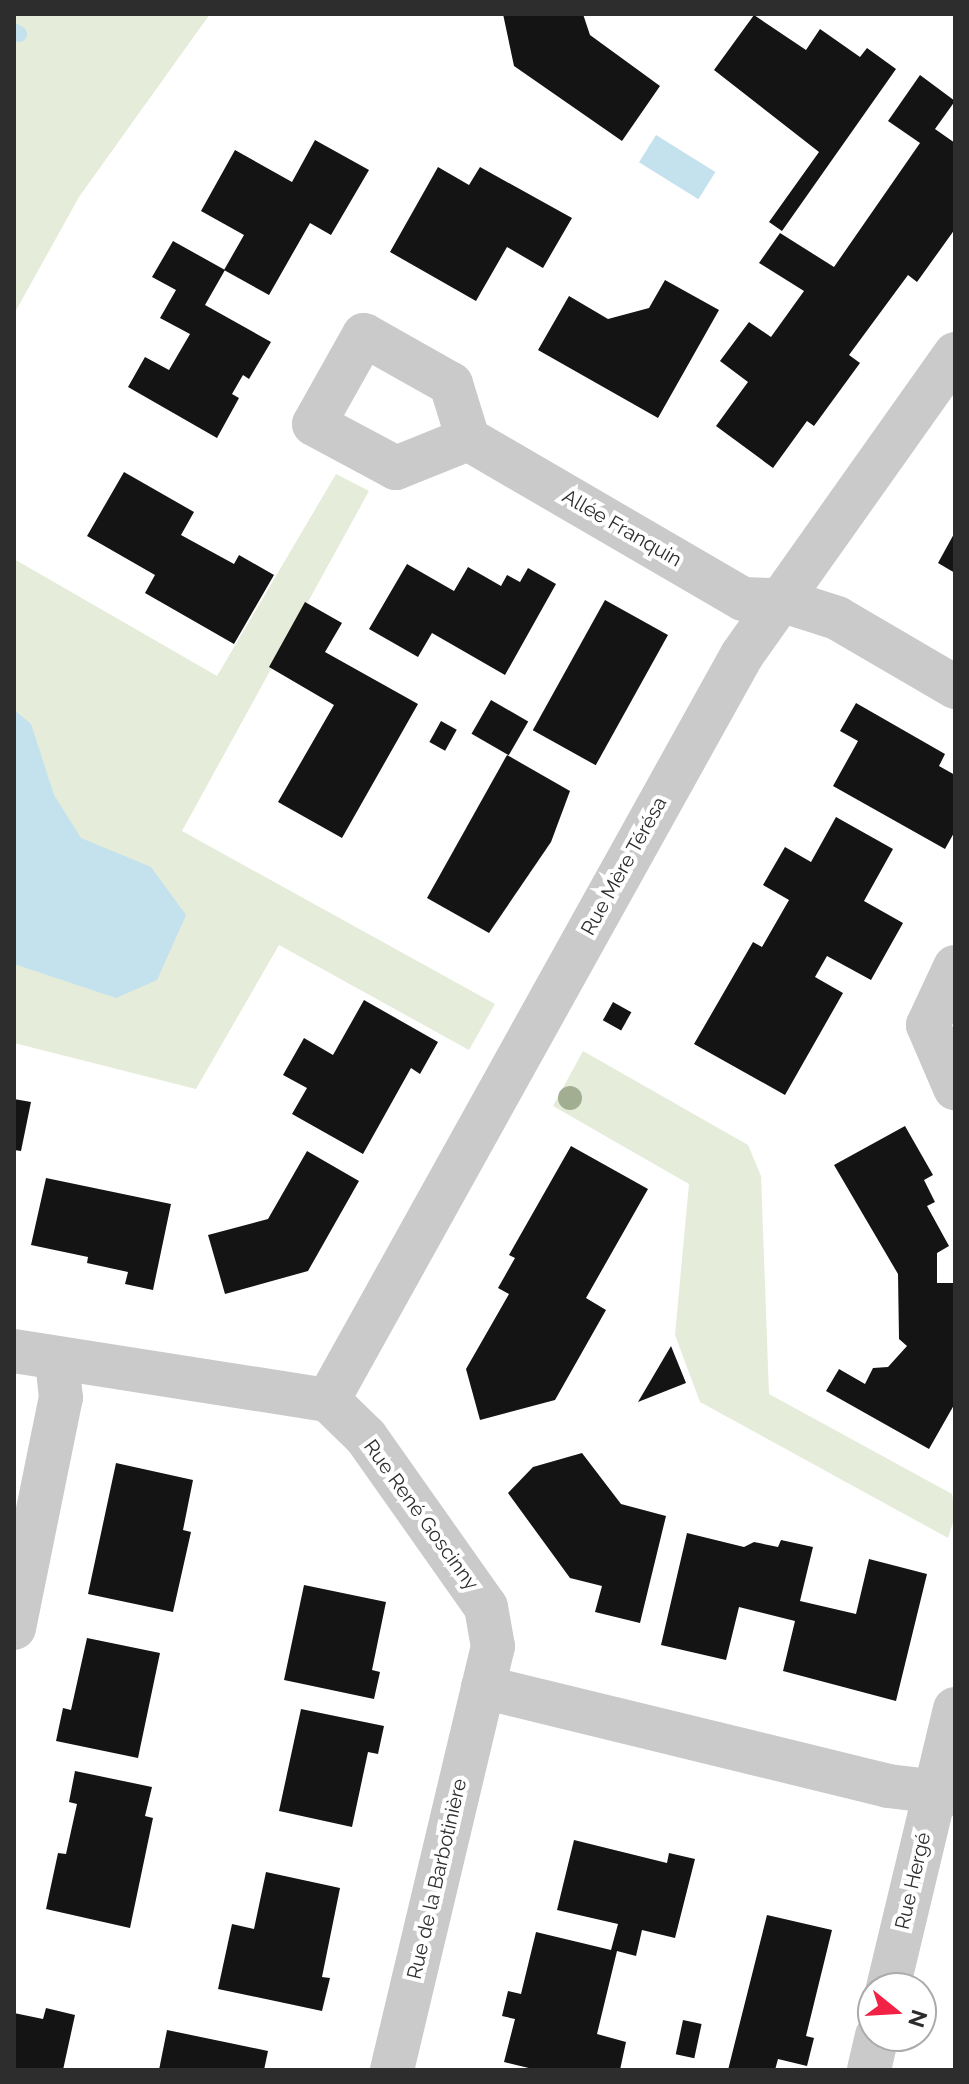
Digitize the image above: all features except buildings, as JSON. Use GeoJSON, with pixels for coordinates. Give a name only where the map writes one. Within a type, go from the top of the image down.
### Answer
{"type":"FeatureCollection","features":[{"type":"Feature","properties":{"kind":"street","name":"Rue Mère Térésa"},"geometry":{"type":"LineString","coordinates":[[328,1400],[742,655],[955,354]]}},
{"type":"Feature","properties":{"kind":"street","name":"Allée Franquin"},"geometry":{"type":"LineString","coordinates":[[468,439],[743,599],[781,600],[837,618],[955,687]]}},
{"type":"Feature","properties":{"kind":"street"},"geometry":{"type":"LineString","coordinates":[[955,967],[928,1025],[955,1088]]}},
{"type":"Feature","properties":{"kind":"street"},"geometry":{"type":"LineString","coordinates":[[14,1351],[57,1361],[328,1400]]}},
{"type":"Feature","properties":{"kind":"street"},"geometry":{"type":"LineString","coordinates":[[14,1628],[61,1398],[57,1361]]}},
{"type":"Feature","properties":{"kind":"street","name":"Rue René Goscinny"},"geometry":{"type":"LineString","coordinates":[[328,1400],[366,1437],[486,1607],[493,1646],[483,1687]]}},
{"type":"Feature","properties":{"kind":"street"},"geometry":{"type":"LineString","coordinates":[[483,1687],[944,1795]]}},
{"type":"Feature","properties":{"kind":"street","name":"Rue de la Barbotinière"},"geometry":{"type":"LineString","coordinates":[[392,2070],[483,1687]]}},
{"type":"Feature","properties":{"kind":"street","name":"Rue Hergé"},"geometry":{"type":"LineString","coordinates":[[893,1972],[944,1795],[955,1709]]}},
{"type":"Feature","properties":{"kind":"green space"},"geometry":{"type":"Polygon","coordinates":[[[14,14],[210,14],[79,197],[14,314],[14,14]]]}},
{"type":"Feature","properties":{"kind":"green space"},"geometry":{"type":"Polygon","coordinates":[[[336,474],[369,491],[182,831],[495,1004],[469,1050],[279,945],[196,1089],[14,1043],[14,559],[217,676],[336,474]]]}},
{"type":"Feature","properties":{"kind":"green space"},"geometry":{"type":"Polygon","coordinates":[[[583,1051],[748,1145],[761,1176],[769,1394],[952,1494],[955,1516],[948,1538],[700,1402],[675,1335],[689,1184],[553,1106],[583,1051]]]}},
{"type":"Feature","properties":{"kind":"water"},"geometry":{"type":"Polygon","coordinates":[[[656,135],[715,172],[698,199],[639,162],[656,135]]]}},
{"type":"Feature","properties":{"kind":"water"},"geometry":{"type":"Polygon","coordinates":[[[14,710],[31,724],[54,795],[81,838],[151,867],[186,915],[157,980],[116,998],[14,964],[14,710]]]}},
{"type":"Feature","properties":{"kind":"waterway"},"geometry":{"type":"LineString","coordinates":[[14,31],[19,34]]}}]}
